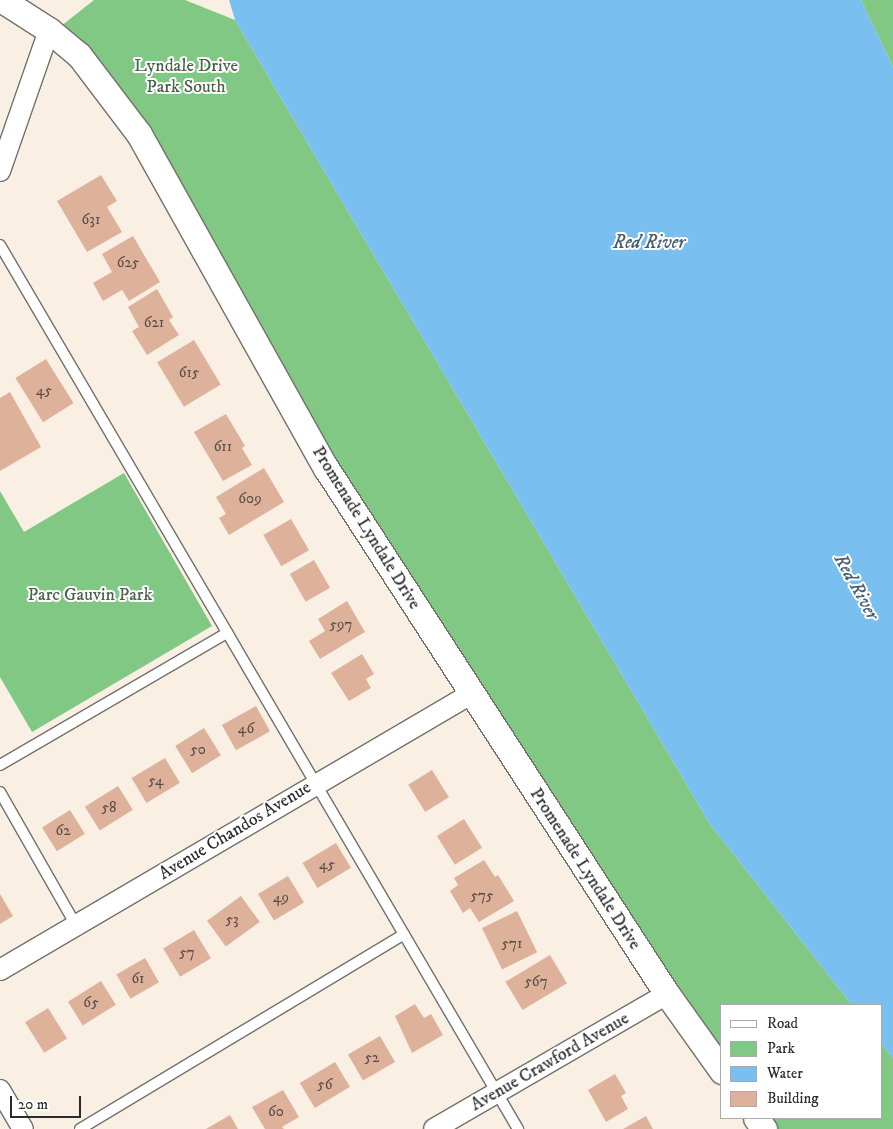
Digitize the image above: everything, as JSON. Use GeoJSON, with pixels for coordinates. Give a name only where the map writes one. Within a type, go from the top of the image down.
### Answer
{"type":"FeatureCollection","features":[{"type":"Feature","properties":{"kind":"street","name":"Promenade Lyndale Drive"},"geometry":{"type":"LineString","coordinates":[[2,0],[50,30],[79,55],[139,134],[326,468],[667,994],[720,1068]]}},
{"type":"Feature","properties":{"kind":"street"},"geometry":{"type":"LineString","coordinates":[[0,171],[50,30]]}},
{"type":"Feature","properties":{"kind":"street","name":"Avenue Chandos Avenue"},"geometry":{"type":"LineString","coordinates":[[0,970],[471,694]]}},
{"type":"Feature","properties":{"kind":"street","name":"Avenue Crawford Avenue"},"geometry":{"type":"LineString","coordinates":[[434,1129],[667,994]]}},
{"type":"Feature","properties":{"kind":"street"},"geometry":{"type":"LineString","coordinates":[[0,1090],[23,1129]]}},
{"type":"Feature","properties":{"kind":"lane"},"geometry":{"type":"LineString","coordinates":[[0,245],[518,1129]]}},
{"type":"Feature","properties":{"kind":"lane"},"geometry":{"type":"LineString","coordinates":[[0,765],[227,633]]}},
{"type":"Feature","properties":{"kind":"lane"},"geometry":{"type":"LineString","coordinates":[[0,792],[76,925]]}},
{"type":"Feature","properties":{"kind":"lane"},"geometry":{"type":"LineString","coordinates":[[80,1129],[404,934]]}},
{"type":"Feature","properties":{"kind":"green space","name":"Lyndale Drive Park South"},"geometry":{"type":"Polygon","coordinates":[[[94,0],[185,0],[235,20],[710,824],[851,1004],[720,1004],[720,1068],[471,694],[139,134],[51,34],[94,0]]]}},
{"type":"Feature","properties":{"kind":"green space"},"geometry":{"type":"Polygon","coordinates":[[[861,0],[893,0],[893,67],[861,0]]]}},
{"type":"Feature","properties":{"kind":"green space","name":"Parc Gauvin Park"},"geometry":{"type":"Polygon","coordinates":[[[124,473],[212,626],[32,732],[0,677],[0,491],[24,532],[124,473]]]}},
{"type":"Feature","properties":{"kind":"green space"},"geometry":{"type":"Polygon","coordinates":[[[883,1045],[893,1058],[893,1129],[764,1129],[757,1119],[883,1119],[883,1045]]]}},
{"type":"Feature","properties":{"kind":"water","name":"Red River"},"geometry":{"type":"Polygon","coordinates":[[[229,0],[861,0],[893,67],[893,1058],[883,1045],[883,1004],[851,1004],[710,824],[235,20],[229,0]]]}},
{"type":"Feature","properties":{"kind":"building"},"geometry":{"type":"Polygon","coordinates":[[[101,175],[117,201],[107,207],[122,232],[87,252],[57,201],[101,175]]]}},
{"type":"Feature","properties":{"kind":"building"},"geometry":{"type":"Polygon","coordinates":[[[133,236],[160,282],[129,301],[122,290],[103,301],[93,283],[112,272],[102,254],[133,236]]]}},
{"type":"Feature","properties":{"kind":"building"},"geometry":{"type":"Polygon","coordinates":[[[157,289],[173,317],[169,320],[179,335],[147,355],[132,331],[139,327],[128,307],[157,289]]]}},
{"type":"Feature","properties":{"kind":"building"},"geometry":{"type":"Polygon","coordinates":[[[194,340],[221,385],[184,407],[157,362],[194,340]]]}},
{"type":"Feature","properties":{"kind":"building"},"geometry":{"type":"Polygon","coordinates":[[[46,359],[74,403],[43,422],[15,378],[46,359]]]}},
{"type":"Feature","properties":{"kind":"building"},"geometry":{"type":"Polygon","coordinates":[[[10,392],[41,447],[0,471],[0,398],[10,392]]]}},
{"type":"Feature","properties":{"kind":"building"},"geometry":{"type":"Polygon","coordinates":[[[226,414],[245,446],[242,448],[252,465],[223,481],[194,432],[226,414]]]}},
{"type":"Feature","properties":{"kind":"building"},"geometry":{"type":"Polygon","coordinates":[[[264,468],[284,502],[229,535],[219,518],[226,514],[216,497],[264,468]]]}},
{"type":"Feature","properties":{"kind":"building"},"geometry":{"type":"Polygon","coordinates":[[[291,519],[309,550],[281,566],[263,535],[291,519]]]}},
{"type":"Feature","properties":{"kind":"building"},"geometry":{"type":"Polygon","coordinates":[[[314,560],[330,588],[306,602],[290,574],[314,560]]]}},
{"type":"Feature","properties":{"kind":"building"},"geometry":{"type":"Polygon","coordinates":[[[347,601],[365,632],[320,659],[309,641],[325,631],[318,619],[347,601]]]}},
{"type":"Feature","properties":{"kind":"building"},"geometry":{"type":"Polygon","coordinates":[[[362,654],[374,674],[366,679],[371,688],[349,701],[331,673],[362,654]]]}},
{"type":"Feature","properties":{"kind":"building"},"geometry":{"type":"Polygon","coordinates":[[[256,706],[270,731],[236,750],[222,725],[256,706]]]}},
{"type":"Feature","properties":{"kind":"building"},"geometry":{"type":"Polygon","coordinates":[[[204,728],[221,755],[192,773],[175,746],[204,728]]]}},
{"type":"Feature","properties":{"kind":"building"},"geometry":{"type":"Polygon","coordinates":[[[165,758],[180,783],[147,803],[132,778],[165,758]]]}},
{"type":"Feature","properties":{"kind":"building"},"geometry":{"type":"Polygon","coordinates":[[[432,770],[449,797],[425,812],[408,785],[432,770]]]}},
{"type":"Feature","properties":{"kind":"building"},"geometry":{"type":"Polygon","coordinates":[[[118,786],[133,810],[100,830],[85,807],[118,786]]]}},
{"type":"Feature","properties":{"kind":"building"},"geometry":{"type":"Polygon","coordinates":[[[70,810],[85,834],[57,851],[42,827],[70,810]]]}},
{"type":"Feature","properties":{"kind":"building"},"geometry":{"type":"Polygon","coordinates":[[[464,819],[482,848],[455,865],[437,836],[464,819]]]}},
{"type":"Feature","properties":{"kind":"building"},"geometry":{"type":"Polygon","coordinates":[[[336,843],[351,868],[318,888],[303,863],[336,843]]]}},
{"type":"Feature","properties":{"kind":"building"},"geometry":{"type":"Polygon","coordinates":[[[484,860],[495,877],[498,875],[514,901],[479,922],[470,908],[463,913],[450,891],[458,885],[454,878],[484,860]]]}},
{"type":"Feature","properties":{"kind":"building"},"geometry":{"type":"Polygon","coordinates":[[[288,876],[304,903],[274,921],[258,894],[288,876]]]}},
{"type":"Feature","properties":{"kind":"building"},"geometry":{"type":"Polygon","coordinates":[[[0,894],[13,916],[0,924],[0,894]]]}},
{"type":"Feature","properties":{"kind":"building"},"geometry":{"type":"Polygon","coordinates":[[[241,896],[260,922],[226,947],[207,921],[241,896]]]}},
{"type":"Feature","properties":{"kind":"building"},"geometry":{"type":"Polygon","coordinates":[[[517,911],[537,952],[502,969],[482,928],[517,911]]]}},
{"type":"Feature","properties":{"kind":"building"},"geometry":{"type":"Polygon","coordinates":[[[194,930],[211,958],[180,977],[163,949],[194,930]]]}},
{"type":"Feature","properties":{"kind":"building"},"geometry":{"type":"Polygon","coordinates":[[[550,955],[567,983],[522,1010],[505,982],[550,955]]]}},
{"type":"Feature","properties":{"kind":"building"},"geometry":{"type":"Polygon","coordinates":[[[145,958],[159,982],[130,999],[116,974],[145,958]]]}},
{"type":"Feature","properties":{"kind":"building"},"geometry":{"type":"Polygon","coordinates":[[[101,981],[116,1005],[83,1025],[68,1002],[101,981]]]}},
{"type":"Feature","properties":{"kind":"building"},"geometry":{"type":"Polygon","coordinates":[[[415,1004],[424,1018],[431,1014],[443,1035],[412,1053],[395,1016],[415,1004]]]}},
{"type":"Feature","properties":{"kind":"building"},"geometry":{"type":"Polygon","coordinates":[[[48,1008],[67,1039],[44,1053],[25,1022],[48,1008]]]}},
{"type":"Feature","properties":{"kind":"building"},"geometry":{"type":"Polygon","coordinates":[[[380,1036],[395,1062],[363,1080],[348,1054],[380,1036]]]}},
{"type":"Feature","properties":{"kind":"building"},"geometry":{"type":"Polygon","coordinates":[[[335,1062],[350,1087],[315,1108],[300,1083],[335,1062]]]}},
{"type":"Feature","properties":{"kind":"building"},"geometry":{"type":"Polygon","coordinates":[[[615,1074],[626,1093],[621,1096],[628,1109],[606,1122],[588,1090],[615,1074]]]}},
{"type":"Feature","properties":{"kind":"building"},"geometry":{"type":"Polygon","coordinates":[[[283,1090],[299,1117],[282,1127],[284,1129],[265,1129],[252,1107],[283,1090]]]}},
{"type":"Feature","properties":{"kind":"building"},"geometry":{"type":"Polygon","coordinates":[[[230,1115],[238,1129],[206,1129],[230,1115]]]}},
{"type":"Feature","properties":{"kind":"building"},"geometry":{"type":"Polygon","coordinates":[[[646,1116],[653,1129],[623,1129],[646,1116]]]}}]}
